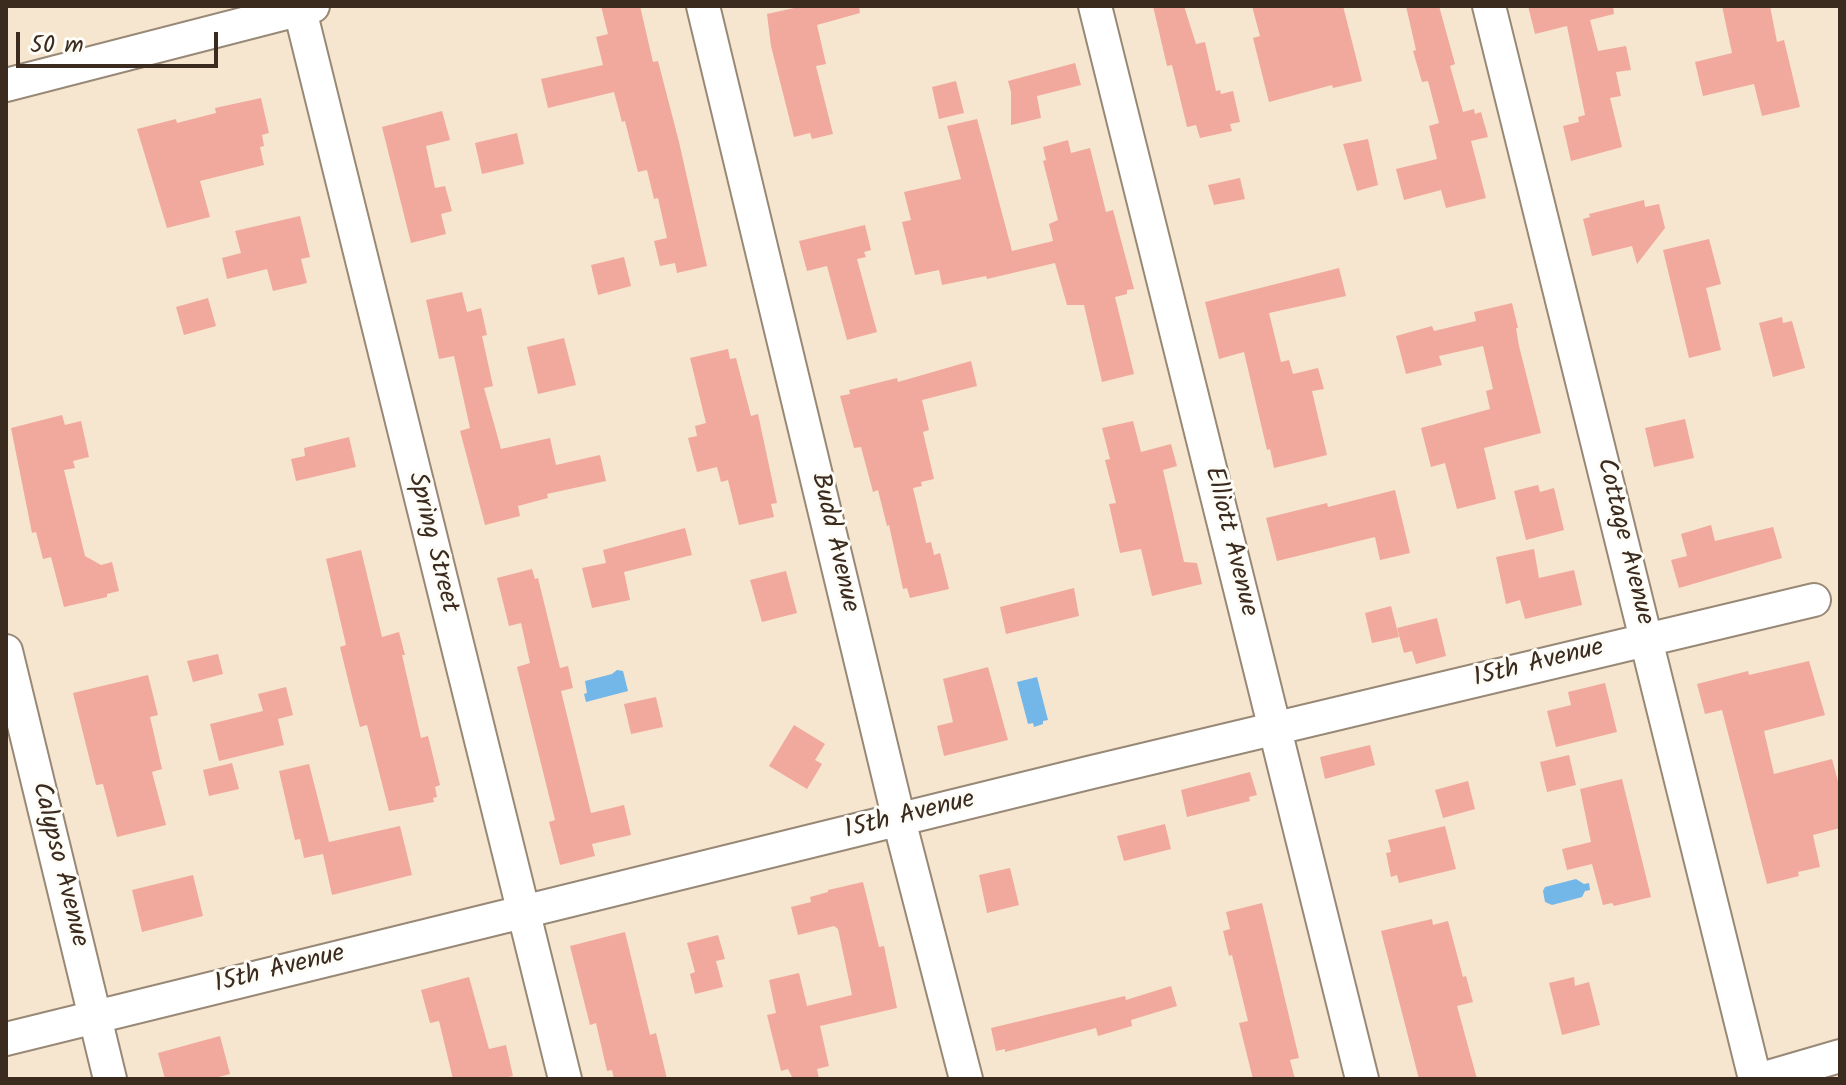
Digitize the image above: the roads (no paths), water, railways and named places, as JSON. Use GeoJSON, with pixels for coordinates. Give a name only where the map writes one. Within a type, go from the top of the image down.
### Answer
{"type":"FeatureCollection","features":[{"type":"Feature","properties":{"kind":"street","name":"Budd Avenue"},"geometry":{"type":"LineString","coordinates":[[703,6],[899,820],[966,1079]]}},
{"type":"Feature","properties":{"kind":"street","name":"Elliott Avenue"},"geometry":{"type":"LineString","coordinates":[[1095,6],[1362,1079]]}},
{"type":"Feature","properties":{"kind":"street","name":"Cottage Avenue"},"geometry":{"type":"LineString","coordinates":[[1489,6],[1758,1079]]}},
{"type":"Feature","properties":{"kind":"street"},"geometry":{"type":"LineString","coordinates":[[6,85],[304,7]]}},
{"type":"Feature","properties":{"kind":"street","name":"Spring Street"},"geometry":{"type":"LineString","coordinates":[[304,7],[565,1079]]}},
{"type":"Feature","properties":{"kind":"street","name":"15th Avenue"},"geometry":{"type":"LineString","coordinates":[[6,1039],[1814,600]]}},
{"type":"Feature","properties":{"kind":"street","name":"Calypso Avenue"},"geometry":{"type":"LineString","coordinates":[[6,651],[110,1079]]}},
{"type":"Feature","properties":{"kind":"street"},"geometry":{"type":"LineString","coordinates":[[1758,1079],[1840,1056]]}},
{"type":"Feature","properties":{"kind":"water"},"geometry":{"type":"Polygon","coordinates":[[[617,670],[623,671],[628,691],[586,702],[585,681],[617,670]]]}},
{"type":"Feature","properties":{"kind":"water"},"geometry":{"type":"Polygon","coordinates":[[[1037,677],[1048,720],[1034,727],[1033,723],[1028,724],[1017,682],[1037,677]]]}},
{"type":"Feature","properties":{"kind":"water"},"geometry":{"type":"Polygon","coordinates":[[[1576,879],[1584,884],[1589,883],[1590,890],[1585,891],[1582,897],[1552,905],[1545,902],[1545,887],[1576,879]]]}}]}
